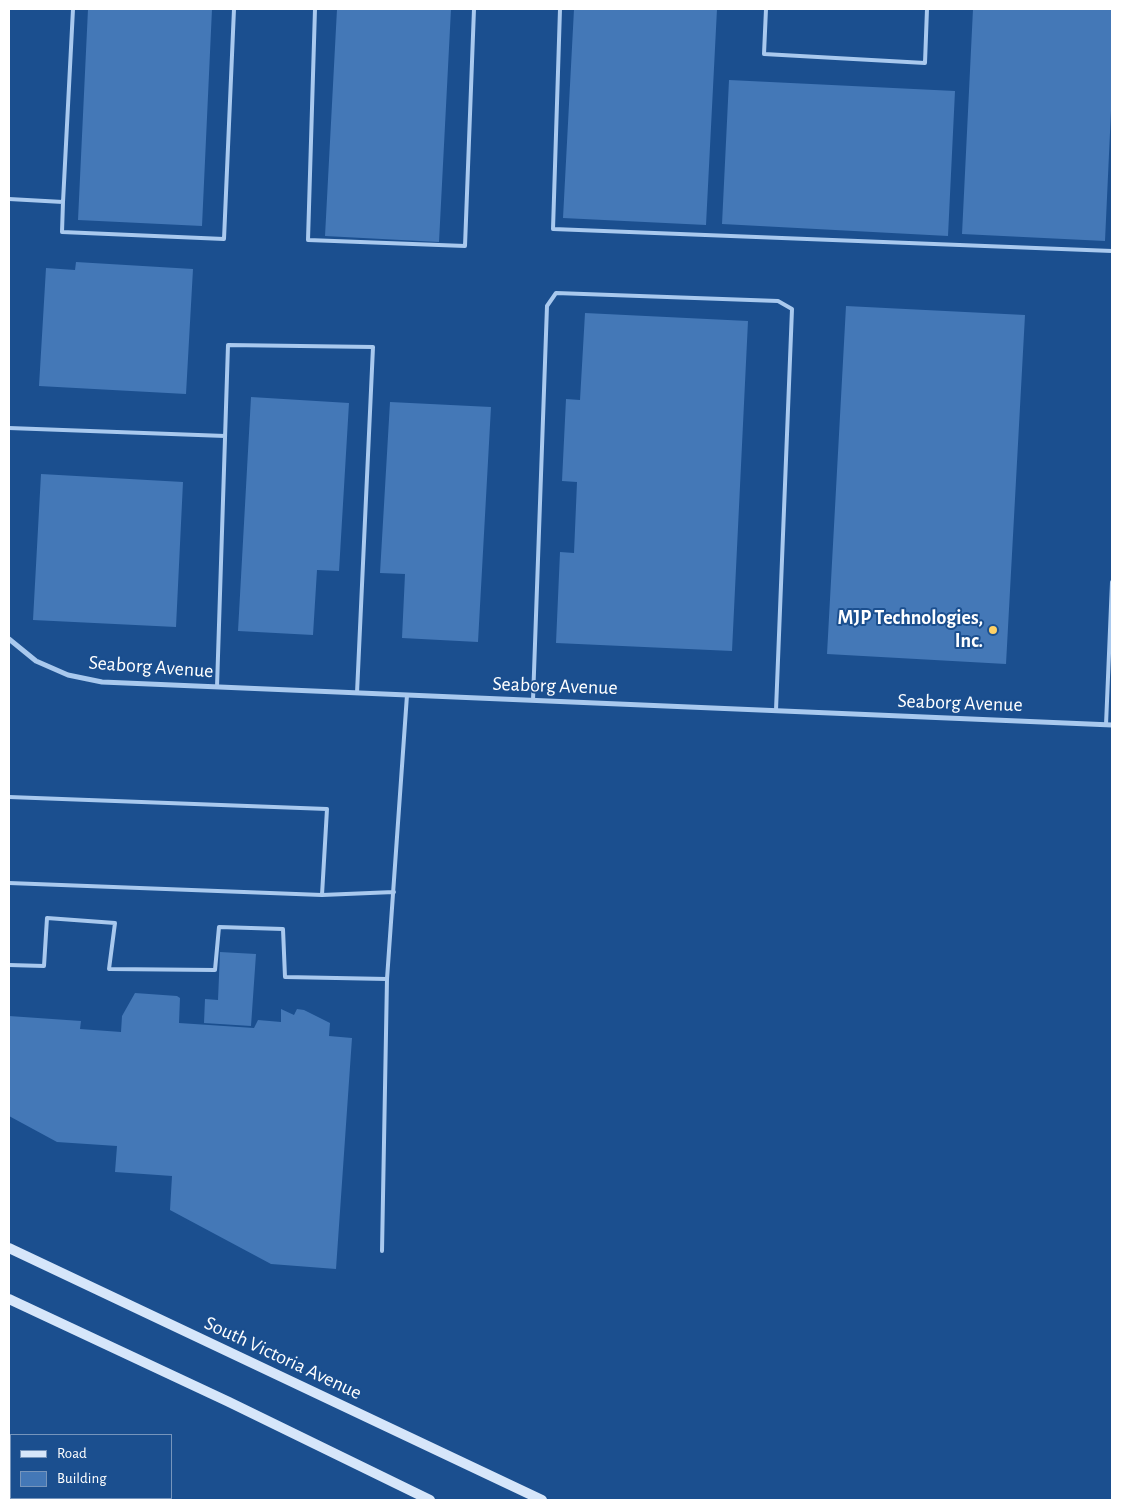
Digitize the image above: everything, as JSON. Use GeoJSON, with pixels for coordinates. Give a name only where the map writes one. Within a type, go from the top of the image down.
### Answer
{"type":"FeatureCollection","features":[{"type":"Feature","properties":{"kind":"main road","name":"South Victoria Avenue"},"geometry":{"type":"LineString","coordinates":[[9,1248],[542,1500]]}},
{"type":"Feature","properties":{"kind":"main road"},"geometry":{"type":"LineString","coordinates":[[9,1299],[229,1402],[430,1500]]}},
{"type":"Feature","properties":{"kind":"street","name":"Seaborg Avenue"},"geometry":{"type":"LineString","coordinates":[[9,639],[36,660],[68,675],[102,682],[1109,725]]}},
{"type":"Feature","properties":{"kind":"lane"},"geometry":{"type":"LineString","coordinates":[[73,9],[62,232],[224,239],[234,9]]}},
{"type":"Feature","properties":{"kind":"lane"},"geometry":{"type":"LineString","coordinates":[[315,9],[308,240],[465,246],[474,9]]}},
{"type":"Feature","properties":{"kind":"lane"},"geometry":{"type":"LineString","coordinates":[[560,9],[553,230],[1112,251]]}},
{"type":"Feature","properties":{"kind":"lane"},"geometry":{"type":"LineString","coordinates":[[766,9],[764,54],[925,63],[927,9]]}},
{"type":"Feature","properties":{"kind":"lane"},"geometry":{"type":"LineString","coordinates":[[9,199],[62,202]]}},
{"type":"Feature","properties":{"kind":"lane"},"geometry":{"type":"LineString","coordinates":[[533,700],[547,306],[556,293],[778,301],[792,310],[776,710]]}},
{"type":"Feature","properties":{"kind":"lane"},"geometry":{"type":"LineString","coordinates":[[217,687],[228,345],[373,347],[357,693]]}},
{"type":"Feature","properties":{"kind":"lane"},"geometry":{"type":"LineString","coordinates":[[9,428],[225,436]]}},
{"type":"Feature","properties":{"kind":"lane"},"geometry":{"type":"LineString","coordinates":[[1109,725],[1112,582]]}},
{"type":"Feature","properties":{"kind":"lane"},"geometry":{"type":"LineString","coordinates":[[382,1251],[387,979],[407,695]]}},
{"type":"Feature","properties":{"kind":"lane"},"geometry":{"type":"LineString","coordinates":[[9,797],[327,809],[322,895]]}},
{"type":"Feature","properties":{"kind":"lane"},"geometry":{"type":"LineString","coordinates":[[9,883],[322,895],[394,892]]}},
{"type":"Feature","properties":{"kind":"lane"},"geometry":{"type":"LineString","coordinates":[[9,965],[44,966],[47,918],[115,923],[109,969],[215,970],[219,927],[283,929],[285,977],[387,979]]}},
{"type":"Feature","properties":{"kind":"building"},"geometry":{"type":"Polygon","coordinates":[[[88,9],[212,9],[202,226],[78,220],[88,9]]]}},
{"type":"Feature","properties":{"kind":"building"},"geometry":{"type":"Polygon","coordinates":[[[337,9],[451,9],[439,242],[325,236],[337,9]]]}},
{"type":"Feature","properties":{"kind":"building"},"geometry":{"type":"Polygon","coordinates":[[[574,9],[717,9],[706,225],[563,218],[574,9]]]}},
{"type":"Feature","properties":{"kind":"building"},"geometry":{"type":"Polygon","coordinates":[[[973,9],[1112,9],[1112,89],[1105,241],[962,234],[973,9]]]}},
{"type":"Feature","properties":{"kind":"building"},"geometry":{"type":"Polygon","coordinates":[[[729,80],[955,91],[948,236],[722,224],[729,80]]]}},
{"type":"Feature","properties":{"kind":"building"},"geometry":{"type":"Polygon","coordinates":[[[76,262],[193,269],[186,394],[39,386],[46,268],[75,270],[76,262]]]}},
{"type":"Feature","properties":{"kind":"building"},"geometry":{"type":"Polygon","coordinates":[[[846,306],[1025,315],[1006,664],[827,654],[846,306]]]}},
{"type":"Feature","properties":{"kind":"building"},"geometry":{"type":"Polygon","coordinates":[[[585,313],[748,321],[732,651],[556,643],[560,552],[574,553],[577,482],[562,481],[566,399],[580,400],[585,313]]]}},
{"type":"Feature","properties":{"kind":"building"},"geometry":{"type":"Polygon","coordinates":[[[251,397],[349,403],[339,571],[317,570],[313,635],[238,631],[251,397]]]}},
{"type":"Feature","properties":{"kind":"building"},"geometry":{"type":"Polygon","coordinates":[[[390,402],[491,407],[478,642],[402,638],[405,574],[380,573],[390,402]]]}},
{"type":"Feature","properties":{"kind":"building"},"geometry":{"type":"Polygon","coordinates":[[[41,474],[183,482],[176,627],[33,620],[41,474]]]}},
{"type":"Feature","properties":{"kind":"building"},"geometry":{"type":"Polygon","coordinates":[[[220,952],[256,954],[251,1026],[204,1023],[205,999],[218,1000],[220,952]]]}},
{"type":"Feature","properties":{"kind":"building"},"geometry":{"type":"Polygon","coordinates":[[[135,993],[177,996],[180,998],[179,1023],[254,1028],[258,1020],[281,1022],[281,1009],[294,1015],[297,1009],[304,1010],[330,1023],[329,1036],[352,1038],[336,1269],[271,1264],[170,1210],[172,1176],[115,1172],[117,1146],[57,1142],[9,1116],[9,1016],[81,1021],[80,1029],[121,1032],[122,1016],[135,993]]]}},
{"type":"Feature","properties":{"kind":"place","name":"MJP Technologies, Inc."},"geometry":{"type":"Point","coordinates":[993,630]}}]}
